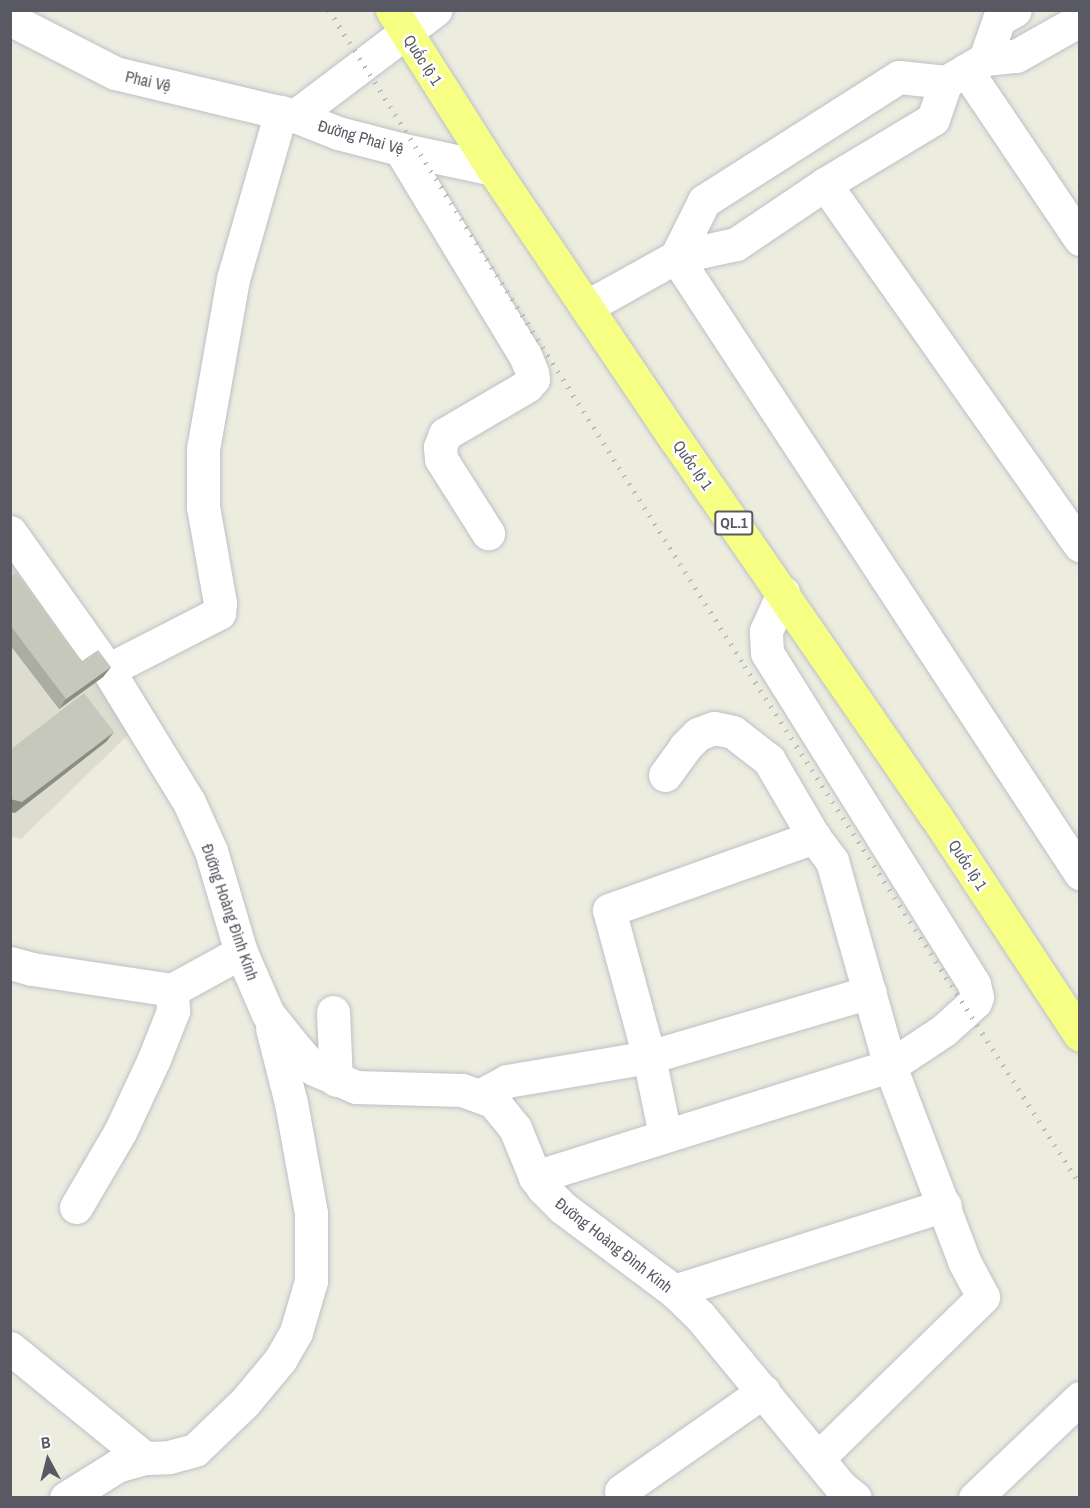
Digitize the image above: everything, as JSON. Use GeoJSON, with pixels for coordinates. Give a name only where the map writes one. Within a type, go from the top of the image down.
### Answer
{"type":"FeatureCollection","features":[{"type":"Feature","properties":{"kind":"highway","name":"Quốc lộ 1"},"geometry":{"type":"LineString","coordinates":[[398,21],[493,169],[783,592],[1080,1035]]}},
{"type":"Feature","properties":{"kind":"street","name":"Đường Phai Vệ"},"geometry":{"type":"LineString","coordinates":[[435,10],[398,21],[288,114],[338,133],[493,169]]}},
{"type":"Feature","properties":{"kind":"street"},"geometry":{"type":"LineString","coordinates":[[586,307],[675,257],[736,243],[825,184],[933,119],[999,19],[1015,10]]}},
{"type":"Feature","properties":{"kind":"street","name":"Phai Vệ"},"geometry":{"type":"LineString","coordinates":[[10,19],[115,73],[288,114]]}},
{"type":"Feature","properties":{"kind":"street"},"geometry":{"type":"LineString","coordinates":[[675,257],[704,201],[899,77],[966,70],[1016,56],[1080,20]]}},
{"type":"Feature","properties":{"kind":"street"},"geometry":{"type":"LineString","coordinates":[[966,70],[1080,239]]}},
{"type":"Feature","properties":{"kind":"street"},"geometry":{"type":"LineString","coordinates":[[108,670],[219,613],[220,603],[202,507],[203,448],[233,279],[288,114]]}},
{"type":"Feature","properties":{"kind":"street"},"geometry":{"type":"LineString","coordinates":[[400,149],[525,355],[532,372],[533,379],[527,386],[445,434],[440,447],[441,459],[488,533]]}},
{"type":"Feature","properties":{"kind":"street"},"geometry":{"type":"LineString","coordinates":[[825,184],[1080,545]]}},
{"type":"Feature","properties":{"kind":"street"},"geometry":{"type":"LineString","coordinates":[[675,257],[1080,873]]}},
{"type":"Feature","properties":{"kind":"street","name":"Đường Hoàng Đình Kinh"},"geometry":{"type":"LineString","coordinates":[[10,532],[108,670],[189,802],[211,851],[241,952],[268,1014],[314,1069],[356,1087],[380,1090],[462,1090],[493,1101],[515,1128],[535,1177],[563,1208],[674,1291],[700,1316],[840,1486],[855,1497]]}},
{"type":"Feature","properties":{"kind":"street"},"geometry":{"type":"LineString","coordinates":[[535,1177],[890,1066],[928,1042],[975,1002],[975,989],[767,653],[766,632],[783,592]]}},
{"type":"Feature","properties":{"kind":"street"},"geometry":{"type":"LineString","coordinates":[[665,775],[685,747],[698,734],[714,728],[734,732],[769,760],[814,837],[832,861],[890,1066],[945,1205],[965,1263],[983,1297],[818,1458]]}},
{"type":"Feature","properties":{"kind":"street"},"geometry":{"type":"LineString","coordinates":[[665,1135],[649,1057],[609,910],[814,837]]}},
{"type":"Feature","properties":{"kind":"street"},"geometry":{"type":"LineString","coordinates":[[10,963],[32,969],[172,990],[241,952]]}},
{"type":"Feature","properties":{"kind":"street"},"geometry":{"type":"LineString","coordinates":[[76,1207],[120,1132],[163,1039],[172,1011],[172,990]]}},
{"type":"Feature","properties":{"kind":"street"},"geometry":{"type":"LineString","coordinates":[[481,1095],[507,1082],[526,1077],[649,1057],[870,992]]}},
{"type":"Feature","properties":{"kind":"street"},"geometry":{"type":"LineString","coordinates":[[333,1012],[336,1080]]}},
{"type":"Feature","properties":{"kind":"street"},"geometry":{"type":"LineString","coordinates":[[66,1497],[117,1466],[145,1458],[169,1457],[195,1450],[245,1402],[280,1360],[296,1332],[311,1281],[311,1213],[291,1103],[268,1014]]}},
{"type":"Feature","properties":{"kind":"street"},"geometry":{"type":"LineString","coordinates":[[674,1291],[945,1205]]}},
{"type":"Feature","properties":{"kind":"street"},"geometry":{"type":"LineString","coordinates":[[10,1348],[145,1458]]}},
{"type":"Feature","properties":{"kind":"street"},"geometry":{"type":"LineString","coordinates":[[621,1491],[764,1391]]}},
{"type":"Feature","properties":{"kind":"street"},"geometry":{"type":"LineString","coordinates":[[975,1497],[1080,1398]]}},
{"type":"Feature","properties":{"kind":"shaded area"},"geometry":{"type":"Polygon","coordinates":[[[10,556],[134,729],[21,839],[10,836],[10,556]]]}},
{"type":"Feature","properties":{"kind":"building"},"geometry":{"type":"Polygon","coordinates":[[[16,573],[82,661],[98,650],[111,667],[66,699],[10,625],[10,577],[16,573]]]}},
{"type":"Feature","properties":{"kind":"building"},"geometry":{"type":"Polygon","coordinates":[[[84,693],[114,732],[22,802],[10,799],[10,750],[84,693]]]}},
{"type":"Feature","properties":{"kind":"railway"},"geometry":{"type":"LineString","coordinates":[[329,10],[745,666],[1080,1184]]}}]}
